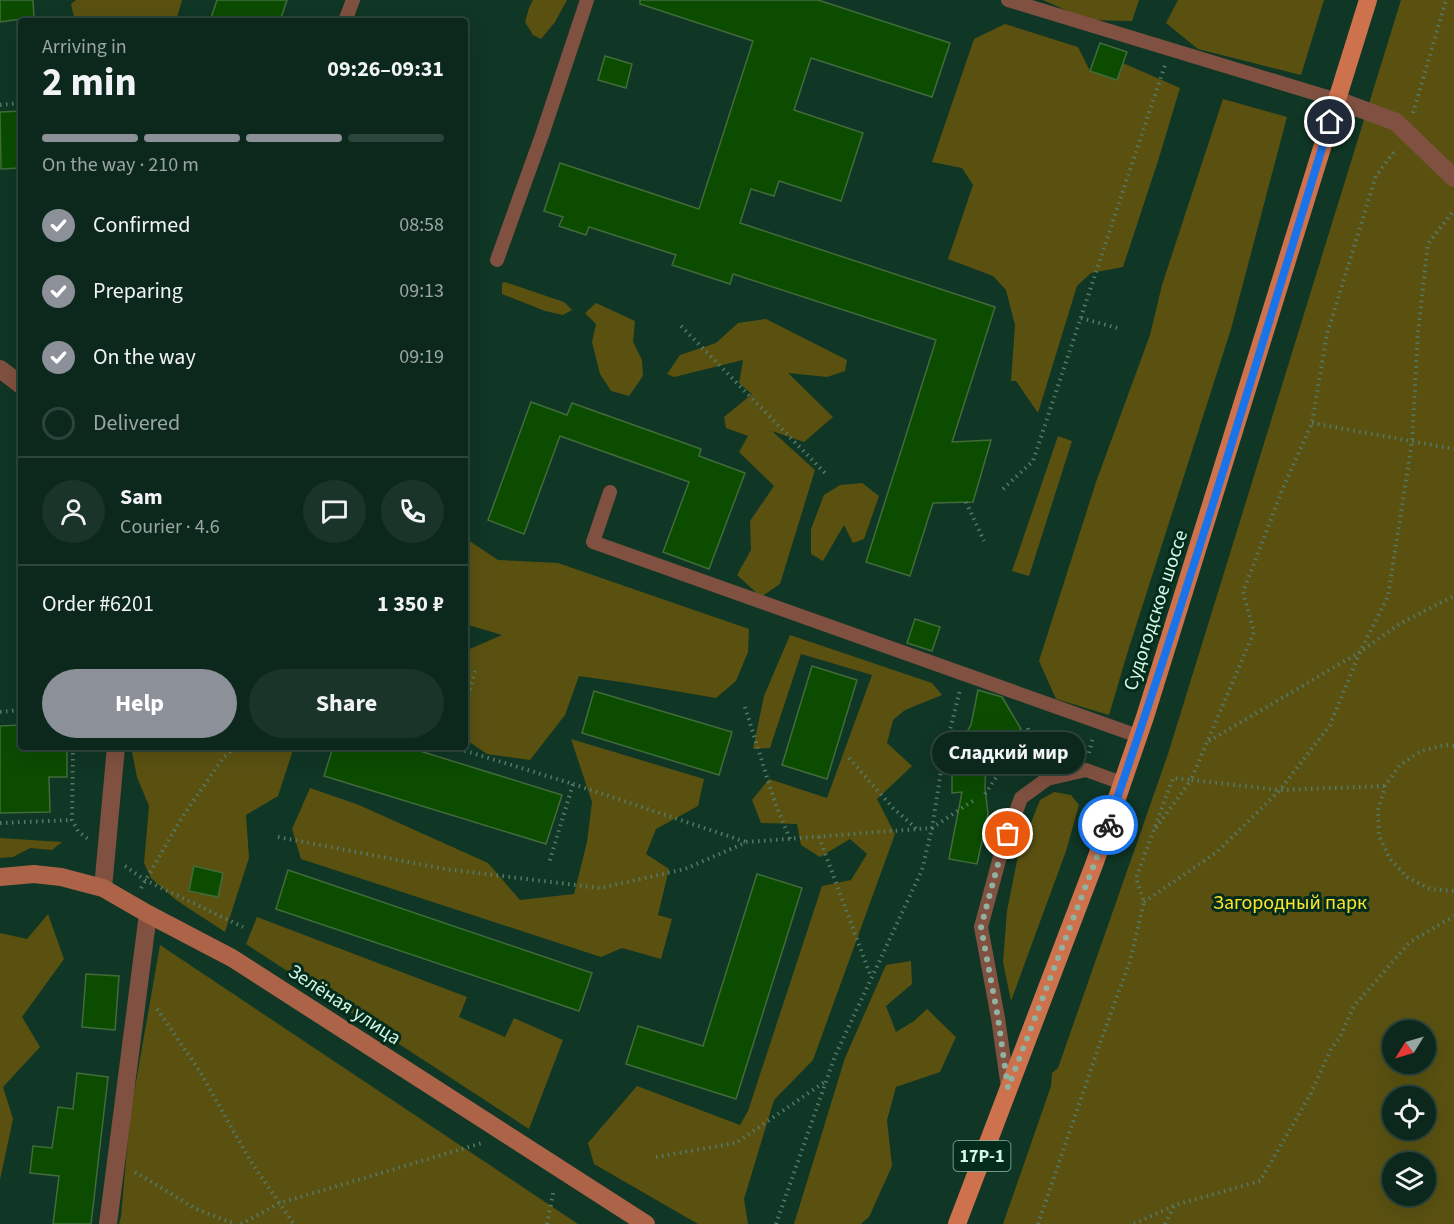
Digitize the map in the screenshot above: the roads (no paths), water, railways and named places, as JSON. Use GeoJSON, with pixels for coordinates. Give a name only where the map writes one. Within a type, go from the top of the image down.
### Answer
{"type":"FeatureCollection","features":[{"type":"Feature","properties":{"kind":"main road","name":"Судогодское шоссе"},"geometry":{"type":"LineString","coordinates":[[957,1224],[1095,862],[1138,736],[1368,0]]}},
{"type":"Feature","properties":{"kind":"street"},"geometry":{"type":"LineString","coordinates":[[1337,100],[1396,122],[1454,178]]}},
{"type":"Feature","properties":{"kind":"street"},"geometry":{"type":"LineString","coordinates":[[0,369],[18,383]]}},
{"type":"Feature","properties":{"kind":"street"},"geometry":{"type":"LineString","coordinates":[[103,888],[116,750]]}},
{"type":"Feature","properties":{"kind":"street","name":"Зелёная улица"},"geometry":{"type":"LineString","coordinates":[[0,877],[34,874],[61,877],[103,888],[231,958],[646,1224]]}},
{"type":"Feature","properties":{"kind":"street"},"geometry":{"type":"LineString","coordinates":[[108,1224],[148,914]]}},
{"type":"Feature","properties":{"kind":"lane"},"geometry":{"type":"LineString","coordinates":[[346,18],[353,0]]}},
{"type":"Feature","properties":{"kind":"lane"},"geometry":{"type":"LineString","coordinates":[[496,260],[542,135],[587,0]]}},
{"type":"Feature","properties":{"kind":"lane"},"geometry":{"type":"LineString","coordinates":[[1008,0],[1337,100]]}},
{"type":"Feature","properties":{"kind":"lane"},"geometry":{"type":"LineString","coordinates":[[610,492],[593,543],[1138,736]]}},
{"type":"Feature","properties":{"kind":"lane"},"geometry":{"type":"LineString","coordinates":[[1008,1088],[981,927],[1001,853],[1021,798],[1047,779],[1086,770],[1122,783]]}},
{"type":"Feature","properties":{"kind":"place","name":"Сладкий мир"},"geometry":{"type":"Point","coordinates":[1008,834]}},
{"type":"Feature","properties":{"kind":"park label","name":"Загородный парк"},"geometry":{"type":"Point","coordinates":[1290,902]}}]}
